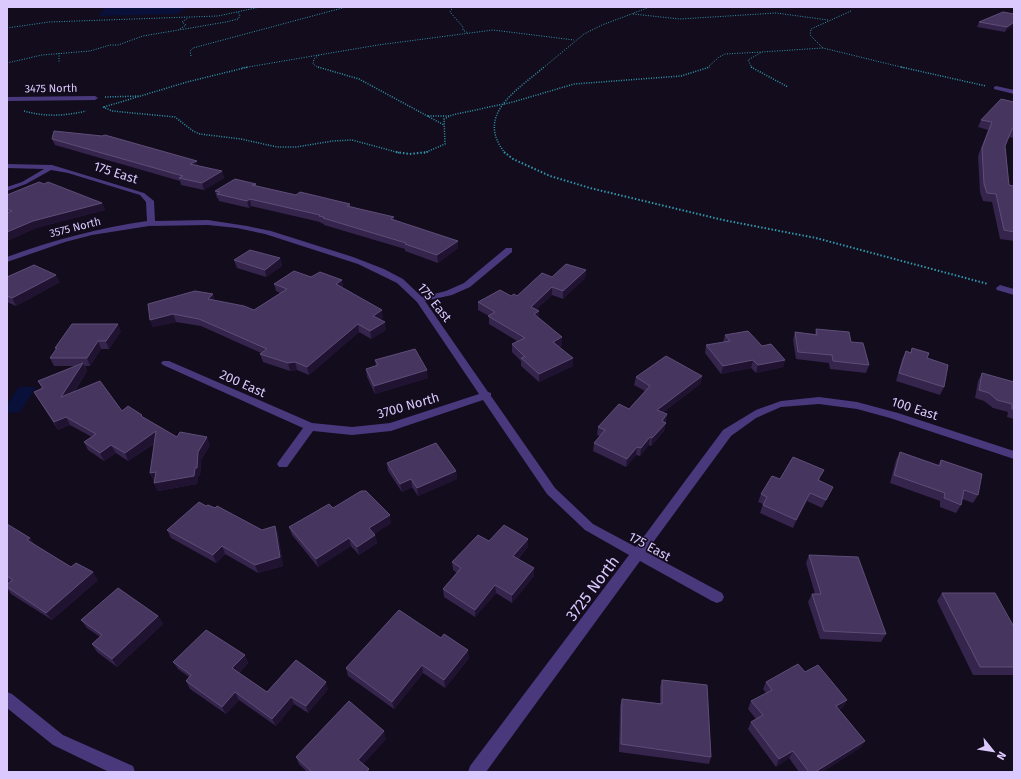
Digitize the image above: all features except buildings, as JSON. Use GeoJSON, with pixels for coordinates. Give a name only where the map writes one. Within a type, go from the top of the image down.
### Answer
{"type":"FeatureCollection","features":[{"type":"Feature","properties":{"kind":"street"},"geometry":{"type":"LineString","coordinates":[[996,88],[1014,92]]}},
{"type":"Feature","properties":{"kind":"street","name":"3475 North"},"geometry":{"type":"LineString","coordinates":[[7,99],[95,98]]}},
{"type":"Feature","properties":{"kind":"street","name":"175 East"},"geometry":{"type":"LineString","coordinates":[[7,166],[52,168],[70,171],[142,194],[150,201],[151,222],[213,222],[266,232],[371,266],[401,282],[420,300],[487,395],[551,490],[589,527],[717,597]]}},
{"type":"Feature","properties":{"kind":"street"},"geometry":{"type":"LineString","coordinates":[[7,189],[24,183],[52,168]]}},
{"type":"Feature","properties":{"kind":"street","name":"3575 North"},"geometry":{"type":"LineString","coordinates":[[7,260],[66,240],[96,232],[151,222]]}},
{"type":"Feature","properties":{"kind":"street"},"geometry":{"type":"LineString","coordinates":[[420,300],[449,293],[467,285],[509,250]]}},
{"type":"Feature","properties":{"kind":"street"},"geometry":{"type":"LineString","coordinates":[[1000,288],[1014,292]]}},
{"type":"Feature","properties":{"kind":"street","name":"200 East"},"geometry":{"type":"LineString","coordinates":[[166,363],[310,426]]}},
{"type":"Feature","properties":{"kind":"street","name":"3700 North"},"geometry":{"type":"LineString","coordinates":[[310,426],[352,431],[391,427],[487,395]]}},
{"type":"Feature","properties":{"kind":"street","name":"3725 North"},"geometry":{"type":"LineString","coordinates":[[476,772],[728,434],[752,416],[780,404],[804,402]]}},
{"type":"Feature","properties":{"kind":"street","name":"100 East"},"geometry":{"type":"LineString","coordinates":[[804,402],[842,403],[880,411],[1014,455]]}},
{"type":"Feature","properties":{"kind":"street"},"geometry":{"type":"LineString","coordinates":[[283,464],[310,426]]}},
{"type":"Feature","properties":{"kind":"street"},"geometry":{"type":"LineString","coordinates":[[7,700],[58,740],[127,772]]}},
{"type":"Feature","properties":{"kind":"path"},"geometry":{"type":"LineString","coordinates":[[7,28],[49,22],[218,16],[260,7]]}},
{"type":"Feature","properties":{"kind":"path"},"geometry":{"type":"LineString","coordinates":[[191,56],[190,51],[193,48],[346,7]]}},
{"type":"Feature","properties":{"kind":"path"},"geometry":{"type":"LineString","coordinates":[[453,7],[450,12],[463,27],[463,30],[468,33]]}},
{"type":"Feature","properties":{"kind":"path"},"geometry":{"type":"LineString","coordinates":[[650,7],[597,26],[575,40],[503,103],[495,115],[493,126],[498,143],[504,152],[513,159],[550,176],[590,188],[724,220],[824,240],[1000,288]]}},
{"type":"Feature","properties":{"kind":"path"},"geometry":{"type":"LineString","coordinates":[[823,48],[812,38],[810,32],[815,26],[851,11]]}},
{"type":"Feature","properties":{"kind":"path"},"geometry":{"type":"LineString","coordinates":[[7,63],[42,55],[118,45],[143,36],[238,19],[240,16],[238,12]]}},
{"type":"Feature","properties":{"kind":"path"},"geometry":{"type":"LineString","coordinates":[[631,14],[660,20],[684,21],[771,12],[829,20]]}},
{"type":"Feature","properties":{"kind":"path"},"geometry":{"type":"LineString","coordinates":[[180,30],[186,25],[182,22],[188,18]]}},
{"type":"Feature","properties":{"kind":"path"},"geometry":{"type":"LineString","coordinates":[[97,109],[226,72],[320,55],[468,33],[501,30],[575,40]]}},
{"type":"Feature","properties":{"kind":"path"},"geometry":{"type":"LineString","coordinates":[[103,107],[112,111],[177,117],[198,134],[235,138],[278,147],[292,148],[332,140],[355,141],[408,155],[421,155],[435,151],[445,144],[444,119],[450,116],[513,102],[574,84],[681,76],[710,67],[715,58],[721,55],[823,48],[850,57],[996,88]]}},
{"type":"Feature","properties":{"kind":"path"},"geometry":{"type":"LineString","coordinates":[[762,52],[752,57],[748,63],[752,68],[788,87]]}},
{"type":"Feature","properties":{"kind":"path"},"geometry":{"type":"LineString","coordinates":[[59,53],[59,63]]}},
{"type":"Feature","properties":{"kind":"path"},"geometry":{"type":"LineString","coordinates":[[320,55],[314,59],[313,64],[318,67],[365,82],[444,125]]}},
{"type":"Feature","properties":{"kind":"path"},"geometry":{"type":"LineString","coordinates":[[95,98],[146,95]]}},
{"type":"Feature","properties":{"kind":"path"},"geometry":{"type":"LineString","coordinates":[[22,111],[40,116],[56,116],[90,110]]}},
{"type":"Feature","properties":{"kind":"path"},"geometry":{"type":"LineString","coordinates":[[428,116],[450,116]]}},
{"type":"Feature","properties":{"kind":"shaded area"},"geometry":{"type":"Polygon","coordinates":[[[105,7],[185,7],[182,12],[174,14],[99,16],[105,7]]]}},
{"type":"Feature","properties":{"kind":"shaded area"},"geometry":{"type":"Polygon","coordinates":[[[19,387],[36,387],[20,412],[7,413],[7,405],[19,387]]]}}]}
